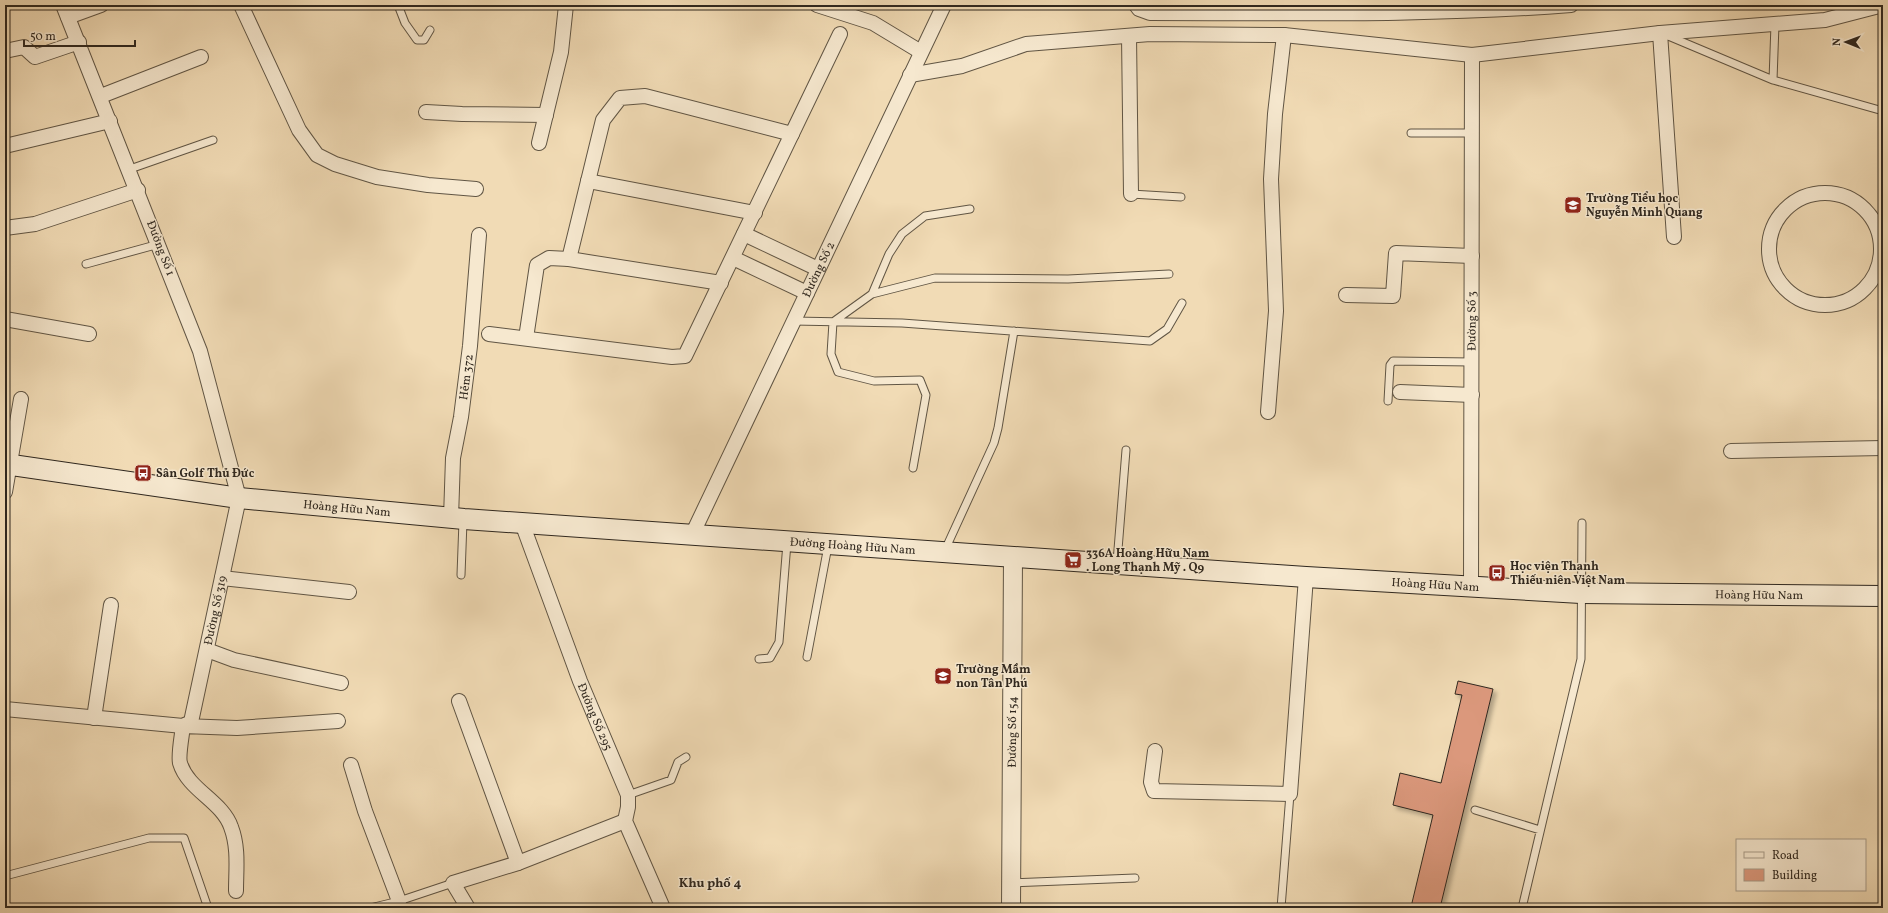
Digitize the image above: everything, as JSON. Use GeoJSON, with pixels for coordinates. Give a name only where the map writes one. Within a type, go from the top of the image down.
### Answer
{"type":"FeatureCollection","features":[{"type":"Feature","properties":{"kind":"main road","name":"Hoàng Hữu Nam"},"geometry":{"type":"LineString","coordinates":[[8,464],[239,498],[457,518],[692,535]]}},
{"type":"Feature","properties":{"kind":"main road","name":"Đường Hoàng Hữu Nam"},"geometry":{"type":"LineString","coordinates":[[692,535],[1013,557]]}},
{"type":"Feature","properties":{"kind":"main road","name":"Hoàng Hữu Nam"},"geometry":{"type":"LineString","coordinates":[[1013,557],[1306,577],[1581,593],[1883,596]]}},
{"type":"Feature","properties":{"kind":"street"},"geometry":{"type":"LineString","coordinates":[[66,11],[101,5]]}},
{"type":"Feature","properties":{"kind":"street"},"geometry":{"type":"LineString","coordinates":[[242,5],[299,130],[317,155],[335,164],[377,177],[428,185],[476,189]]}},
{"type":"Feature","properties":{"kind":"street"},"geometry":{"type":"LineString","coordinates":[[539,143],[561,52],[566,5]]}},
{"type":"Feature","properties":{"kind":"street"},"geometry":{"type":"LineString","coordinates":[[817,5],[873,23],[921,52]]}},
{"type":"Feature","properties":{"kind":"street","name":"Đường Số 2"},"geometry":{"type":"LineString","coordinates":[[692,535],[944,5]]}},
{"type":"Feature","properties":{"kind":"street"},"geometry":{"type":"LineString","coordinates":[[1136,5],[1139,9],[1150,13],[1286,9],[1411,13],[1487,11],[1571,5]]}},
{"type":"Feature","properties":{"kind":"street"},"geometry":{"type":"LineString","coordinates":[[910,75],[962,66],[1026,44],[1150,34],[1284,35],[1472,56],[1660,33],[1825,20],[1883,5]]}},
{"type":"Feature","properties":{"kind":"street","name":"Đường Số 1"},"geometry":{"type":"LineString","coordinates":[[66,11],[130,169],[200,351],[239,498]]}},
{"type":"Feature","properties":{"kind":"street"},"geometry":{"type":"LineString","coordinates":[[1660,33],[1674,237]]}},
{"type":"Feature","properties":{"kind":"street"},"geometry":{"type":"LineString","coordinates":[[489,334],[682,357],[685,356],[840,34]]}},
{"type":"Feature","properties":{"kind":"street"},"geometry":{"type":"LineString","coordinates":[[1268,412],[1276,311],[1271,179],[1275,114],[1284,35]]}},
{"type":"Feature","properties":{"kind":"street"},"geometry":{"type":"LineString","coordinates":[[1129,36],[1131,194]]}},
{"type":"Feature","properties":{"kind":"street"},"geometry":{"type":"LineString","coordinates":[[5,51],[24,47],[35,57],[78,42]]}},
{"type":"Feature","properties":{"kind":"street","name":"Đường Số 3"},"geometry":{"type":"LineString","coordinates":[[1472,56],[1472,587]]}},
{"type":"Feature","properties":{"kind":"street"},"geometry":{"type":"LineString","coordinates":[[101,96],[201,57]]}},
{"type":"Feature","properties":{"kind":"street"},"geometry":{"type":"LineString","coordinates":[[569,259],[603,120],[620,98],[645,96],[792,134]]}},
{"type":"Feature","properties":{"kind":"street"},"geometry":{"type":"LineString","coordinates":[[426,112],[546,115]]}},
{"type":"Feature","properties":{"kind":"street"},"geometry":{"type":"LineString","coordinates":[[5,146],[110,121]]}},
{"type":"Feature","properties":{"kind":"street"},"geometry":{"type":"LineString","coordinates":[[588,181],[755,213]]}},
{"type":"Feature","properties":{"kind":"street"},"geometry":{"type":"LineString","coordinates":[[5,228],[35,224],[138,190]]}},
{"type":"Feature","properties":{"kind":"street"},"geometry":{"type":"LineString","coordinates":[[1828,192],[1843,195],[1856,202],[1867,211],[1878,230],[1882,252],[1878,267],[1871,280],[1862,291],[1850,299],[1836,304],[1821,305],[1807,302],[1794,296],[1783,286],[1772,267],[1769,245],[1772,230],[1778,217],[1788,206],[1800,198],[1814,193],[1828,192]]}},
{"type":"Feature","properties":{"kind":"street"},"geometry":{"type":"LineString","coordinates":[[744,234],[818,269]]}},
{"type":"Feature","properties":{"kind":"street","name":"Hẻm 372"},"geometry":{"type":"LineString","coordinates":[[457,518],[453,458],[461,417],[470,346],[479,235]]}},
{"type":"Feature","properties":{"kind":"street"},"geometry":{"type":"LineString","coordinates":[[1346,295],[1393,296],[1396,253],[1472,256]]}},
{"type":"Feature","properties":{"kind":"street"},"geometry":{"type":"LineString","coordinates":[[526,338],[537,265],[549,258],[569,259],[721,283]]}},
{"type":"Feature","properties":{"kind":"street"},"geometry":{"type":"LineString","coordinates":[[733,258],[807,293]]}},
{"type":"Feature","properties":{"kind":"street"},"geometry":{"type":"LineString","coordinates":[[5,319],[90,334]]}},
{"type":"Feature","properties":{"kind":"street"},"geometry":{"type":"LineString","coordinates":[[1400,392],[1472,395]]}},
{"type":"Feature","properties":{"kind":"street"},"geometry":{"type":"LineString","coordinates":[[5,492],[8,464],[21,399]]}},
{"type":"Feature","properties":{"kind":"street"},"geometry":{"type":"LineString","coordinates":[[1730,451],[1883,448]]}},
{"type":"Feature","properties":{"kind":"street","name":"Đường Số 319"},"geometry":{"type":"LineString","coordinates":[[236,891],[237,853],[231,826],[216,805],[190,780],[180,762],[187,724],[207,650],[239,498]]}},
{"type":"Feature","properties":{"kind":"street","name":"Đường Số 295"},"geometry":{"type":"LineString","coordinates":[[522,523],[580,681],[628,794],[628,807],[625,821]]}},
{"type":"Feature","properties":{"kind":"street","name":"Đường Số 154"},"geometry":{"type":"LineString","coordinates":[[1011,908],[1013,557]]}},
{"type":"Feature","properties":{"kind":"street"},"geometry":{"type":"LineString","coordinates":[[1155,751],[1151,782],[1154,791],[1290,794],[1306,577]]}},
{"type":"Feature","properties":{"kind":"street"},"geometry":{"type":"LineString","coordinates":[[222,578],[350,592]]}},
{"type":"Feature","properties":{"kind":"street"},"geometry":{"type":"LineString","coordinates":[[94,718],[111,605]]}},
{"type":"Feature","properties":{"kind":"street"},"geometry":{"type":"LineString","coordinates":[[207,650],[234,660],[342,683]]}},
{"type":"Feature","properties":{"kind":"street"},"geometry":{"type":"LineString","coordinates":[[459,702],[518,863]]}},
{"type":"Feature","properties":{"kind":"street"},"geometry":{"type":"LineString","coordinates":[[5,709],[94,718],[237,728],[338,721]]}},
{"type":"Feature","properties":{"kind":"street"},"geometry":{"type":"LineString","coordinates":[[351,765],[365,811],[399,901]]}},
{"type":"Feature","properties":{"kind":"street"},"geometry":{"type":"LineString","coordinates":[[468,908],[453,883],[518,863],[625,821],[663,908]]}},
{"type":"Feature","properties":{"kind":"lane"},"geometry":{"type":"LineString","coordinates":[[398,5],[405,22],[417,40],[424,40],[430,30]]}},
{"type":"Feature","properties":{"kind":"lane"},"geometry":{"type":"LineString","coordinates":[[1773,80],[1775,24]]}},
{"type":"Feature","properties":{"kind":"lane"},"geometry":{"type":"LineString","coordinates":[[1660,33],[1773,80],[1883,110]]}},
{"type":"Feature","properties":{"kind":"lane"},"geometry":{"type":"LineString","coordinates":[[1411,133],[1472,133]]}},
{"type":"Feature","properties":{"kind":"lane"},"geometry":{"type":"LineString","coordinates":[[130,169],[213,140]]}},
{"type":"Feature","properties":{"kind":"lane"},"geometry":{"type":"LineString","coordinates":[[1131,194],[1182,197]]}},
{"type":"Feature","properties":{"kind":"lane"},"geometry":{"type":"LineString","coordinates":[[872,294],[889,254],[902,234],[926,216],[970,209]]}},
{"type":"Feature","properties":{"kind":"lane"},"geometry":{"type":"LineString","coordinates":[[86,264],[159,244]]}},
{"type":"Feature","properties":{"kind":"lane"},"geometry":{"type":"LineString","coordinates":[[833,322],[872,294],[935,278],[1068,278],[1169,274]]}},
{"type":"Feature","properties":{"kind":"lane"},"geometry":{"type":"LineString","coordinates":[[793,321],[902,323],[1150,341],[1167,329],[1182,303]]}},
{"type":"Feature","properties":{"kind":"lane"},"geometry":{"type":"LineString","coordinates":[[833,322],[831,354],[838,372],[874,381],[920,380],[926,395],[913,468]]}},
{"type":"Feature","properties":{"kind":"lane"},"geometry":{"type":"LineString","coordinates":[[944,552],[994,443],[998,428],[1014,331]]}},
{"type":"Feature","properties":{"kind":"lane"},"geometry":{"type":"LineString","coordinates":[[1388,401],[1390,365],[1392,361],[1472,362]]}},
{"type":"Feature","properties":{"kind":"lane"},"geometry":{"type":"LineString","coordinates":[[1117,564],[1126,450]]}},
{"type":"Feature","properties":{"kind":"lane"},"geometry":{"type":"LineString","coordinates":[[457,518],[461,575]]}},
{"type":"Feature","properties":{"kind":"lane"},"geometry":{"type":"LineString","coordinates":[[1522,908],[1581,659],[1582,523]]}},
{"type":"Feature","properties":{"kind":"lane"},"geometry":{"type":"LineString","coordinates":[[759,659],[770,658],[779,642],[787,541]]}},
{"type":"Feature","properties":{"kind":"lane"},"geometry":{"type":"LineString","coordinates":[[807,657],[829,544]]}},
{"type":"Feature","properties":{"kind":"lane"},"geometry":{"type":"LineString","coordinates":[[628,794],[671,780],[678,762],[686,757]]}},
{"type":"Feature","properties":{"kind":"lane"},"geometry":{"type":"LineString","coordinates":[[1281,908],[1290,794]]}},
{"type":"Feature","properties":{"kind":"lane"},"geometry":{"type":"LineString","coordinates":[[1475,810],[1540,830]]}},
{"type":"Feature","properties":{"kind":"lane"},"geometry":{"type":"LineString","coordinates":[[5,876],[149,838],[184,838],[208,908]]}},
{"type":"Feature","properties":{"kind":"lane"},"geometry":{"type":"LineString","coordinates":[[1011,882],[1135,878]]}},
{"type":"Feature","properties":{"kind":"lane"},"geometry":{"type":"LineString","coordinates":[[370,908],[399,901],[453,883]]}},
{"type":"Feature","properties":{"kind":"building"},"geometry":{"type":"Polygon","coordinates":[[[1458,681],[1493,689],[1440,908],[1404,908],[1405,905],[1411,907],[1433,815],[1393,805],[1400,773],[1441,783],[1462,695],[1455,694],[1458,681]]]}},
{"type":"Feature","properties":{"kind":"place","name":"Trường Tiểu học Nguyễn Minh Quang"},"geometry":{"type":"Point","coordinates":[1573,205]}},
{"type":"Feature","properties":{"kind":"place","name":"Sân Golf Thủ Đức"},"geometry":{"type":"Point","coordinates":[143,473]}},
{"type":"Feature","properties":{"kind":"place","name":"336A Hoàng Hữu Nam . Long Thạnh Mỹ . Q9"},"geometry":{"type":"Point","coordinates":[1073,560]}},
{"type":"Feature","properties":{"kind":"place","name":"Học viện Thanh Thiếu niên Việt Nam"},"geometry":{"type":"Point","coordinates":[1497,573]}},
{"type":"Feature","properties":{"kind":"place","name":"Trường Mầm non Tân Phú"},"geometry":{"type":"Point","coordinates":[943,676]}},
{"type":"Feature","properties":{"kind":"district","name":"Khu phố 4"},"geometry":{"type":"Point","coordinates":[710,882]}}]}
